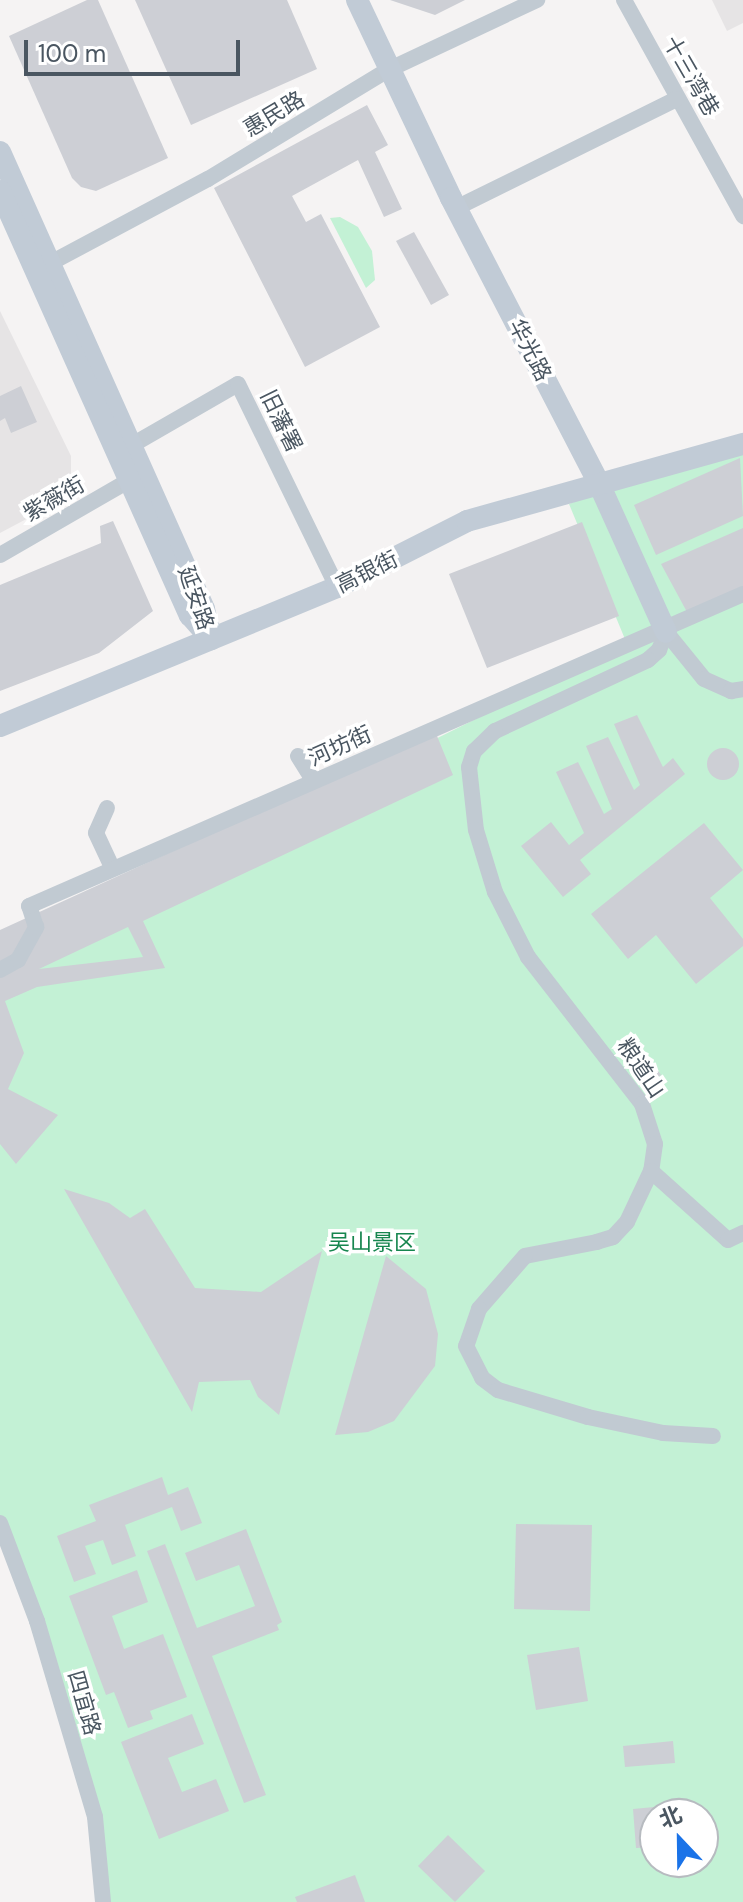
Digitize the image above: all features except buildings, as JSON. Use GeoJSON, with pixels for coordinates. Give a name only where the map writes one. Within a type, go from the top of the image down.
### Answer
{"type":"FeatureCollection","features":[{"type":"Feature","properties":{"kind":"street","name":"华光路"},"geometry":{"type":"LineString","coordinates":[[357,0],[456,208],[600,486],[666,632]]}},
{"type":"Feature","properties":{"kind":"street","name":"惠民路"},"geometry":{"type":"LineString","coordinates":[[43,267],[208,179],[388,70],[537,0]]}},
{"type":"Feature","properties":{"kind":"street","name":"十三湾巷"},"geometry":{"type":"LineString","coordinates":[[624,0],[677,99],[723,171],[743,216]]}},
{"type":"Feature","properties":{"kind":"street"},"geometry":{"type":"LineString","coordinates":[[456,208],[677,99]]}},
{"type":"Feature","properties":{"kind":"street","name":"延安路"},"geometry":{"type":"LineString","coordinates":[[0,152],[130,480],[190,615],[211,639]]}},
{"type":"Feature","properties":{"kind":"street","name":"延安路"},"geometry":{"type":"LineString","coordinates":[[0,191],[43,267],[132,445],[204,609],[211,639]]}},
{"type":"Feature","properties":{"kind":"street","name":"旧藩署"},"geometry":{"type":"LineString","coordinates":[[132,445],[238,384],[337,587]]}},
{"type":"Feature","properties":{"kind":"street","name":"高银街"},"geometry":{"type":"LineString","coordinates":[[0,726],[337,587],[467,521],[743,444]]}},
{"type":"Feature","properties":{"kind":"street","name":"紫薇街"},"geometry":{"type":"LineString","coordinates":[[0,555],[130,480]]}},
{"type":"Feature","properties":{"kind":"street","name":"河坊街"},"geometry":{"type":"LineString","coordinates":[[0,970],[18,960],[36,927],[29,906],[112,867],[666,632],[743,594]]}},
{"type":"Feature","properties":{"kind":"street"},"geometry":{"type":"LineString","coordinates":[[666,632],[704,679],[731,691],[743,689]]}},
{"type":"Feature","properties":{"kind":"street","name":"粮道山"},"geometry":{"type":"LineString","coordinates":[[666,632],[659,650],[648,660],[495,731],[474,751],[469,767],[476,830],[495,892],[528,957],[642,1104],[655,1144],[651,1171],[627,1222],[613,1237],[525,1256],[479,1309],[466,1346],[482,1378],[498,1390],[618,1424],[713,1436]]}},
{"type":"Feature","properties":{"kind":"street"},"geometry":{"type":"LineString","coordinates":[[298,756],[311,777]]}},
{"type":"Feature","properties":{"kind":"street"},"geometry":{"type":"LineString","coordinates":[[107,808],[96,833],[112,867]]}},
{"type":"Feature","properties":{"kind":"street"},"geometry":{"type":"LineString","coordinates":[[651,1171],[728,1240],[743,1233]]}},
{"type":"Feature","properties":{"kind":"street","name":"四宜路"},"geometry":{"type":"LineString","coordinates":[[0,1523],[37,1621],[95,1817],[103,1902]]}},
{"type":"Feature","properties":{"kind":"shaded area"},"geometry":{"type":"Polygon","coordinates":[[[712,0],[743,0],[743,23],[727,31],[712,0]]]}},
{"type":"Feature","properties":{"kind":"shaded area"},"geometry":{"type":"Polygon","coordinates":[[[0,311],[71,456],[71,475],[66,498],[0,533],[0,311]]]}},
{"type":"Feature","properties":{"kind":"green space"},"geometry":{"type":"Polygon","coordinates":[[[340,217],[358,227],[372,251],[375,280],[366,288],[330,218],[340,217]]]}},
{"type":"Feature","properties":{"kind":"green space","name":"吴山景区"},"geometry":{"type":"Polygon","coordinates":[[[743,434],[743,1902],[106,1902],[103,1854],[0,1530],[0,955],[627,644],[569,504],[743,434]]]}}]}
